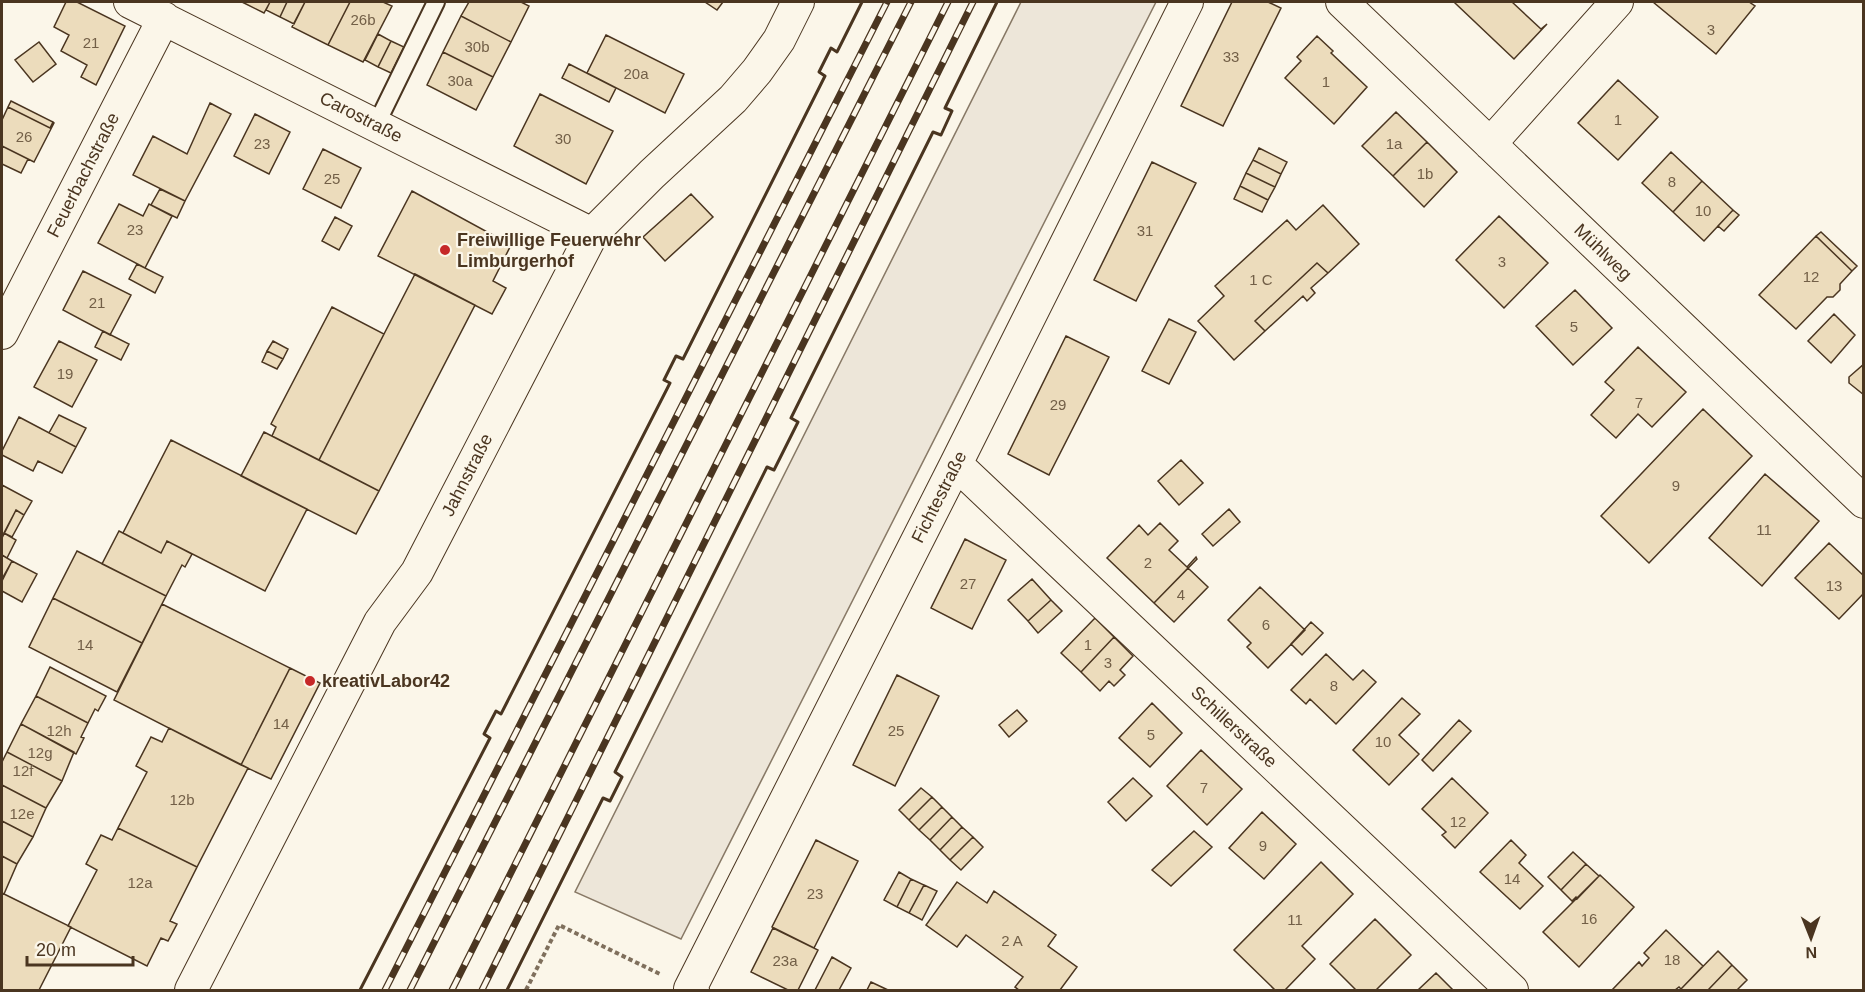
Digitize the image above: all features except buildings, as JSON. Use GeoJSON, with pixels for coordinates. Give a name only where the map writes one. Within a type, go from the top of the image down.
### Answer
{"type":"FeatureCollection","features":[{"type":"Feature","properties":{"kind":"street","name":"Carostraße"},"geometry":{"type":"LineString","coordinates":[[130,2],[592,234]]}},
{"type":"Feature","properties":{"kind":"street","name":"Jahnstraße"},"geometry":{"type":"LineString","coordinates":[[191,990],[380,622],[417,572],[592,234],[652,174],[733,99],[779,40],[798,2]]}},
{"type":"Feature","properties":{"kind":"street","name":"Fichtestraße"},"geometry":{"type":"LineString","coordinates":[[691,990],[1187,2]]}},
{"type":"Feature","properties":{"kind":"street","name":"Mühlweg"},"geometry":{"type":"LineString","coordinates":[[1342,2],[1863,502]]}},
{"type":"Feature","properties":{"kind":"street"},"geometry":{"type":"LineString","coordinates":[[1490,144],[1617,2]]}},
{"type":"Feature","properties":{"kind":"street","name":"Feuerbachstraße"},"geometry":{"type":"LineString","coordinates":[[2,333],[164,18]]}},
{"type":"Feature","properties":{"kind":"street","name":"Schillerstraße"},"geometry":{"type":"LineString","coordinates":[[956,464],[1512,990]]}},
{"type":"Feature","properties":{"kind":"lane"},"geometry":{"type":"LineString","coordinates":[[376,125],[436,2]]}},
{"type":"Feature","properties":{"kind":"path"},"geometry":{"type":"LineString","coordinates":[[526,990],[559,926],[691,990]]}},
{"type":"Feature","properties":{"kind":"shaded area"},"geometry":{"type":"Polygon","coordinates":[[[1021,2],[1156,2],[681,939],[575,892],[1021,2]]]}},
{"type":"Feature","properties":{"kind":"railway"},"geometry":{"type":"LineString","coordinates":[[385,990],[887,2]]}},
{"type":"Feature","properties":{"kind":"railway"},"geometry":{"type":"LineString","coordinates":[[410,990],[911,2]]}},
{"type":"Feature","properties":{"kind":"railway"},"geometry":{"type":"LineString","coordinates":[[452,990],[948,2]]}},
{"type":"Feature","properties":{"kind":"railway"},"geometry":{"type":"LineString","coordinates":[[482,990],[973,2]]}},
{"type":"Feature","properties":{"kind":"wall"},"geometry":{"type":"LineString","coordinates":[[360,990],[490,738],[484,734],[496,711],[501,714],[670,383],[664,380],[676,356],[683,359],[825,76],[819,72],[831,48],[837,52],[862,2]]}},
{"type":"Feature","properties":{"kind":"wall"},"geometry":{"type":"LineString","coordinates":[[507,990],[603,798],[610,801],[622,777],[615,772],[767,467],[774,470],[798,422],[791,418],[933,132],[941,135],[952,111],[945,108],[997,2]]}},
{"type":"Feature","properties":{"kind":"place","name":"Freiwillige Feuerwehr Limburgerhof"},"geometry":{"type":"Point","coordinates":[445,250]}},
{"type":"Feature","properties":{"kind":"place","name":"kreativLabor42"},"geometry":{"type":"Point","coordinates":[310,681]}}]}
